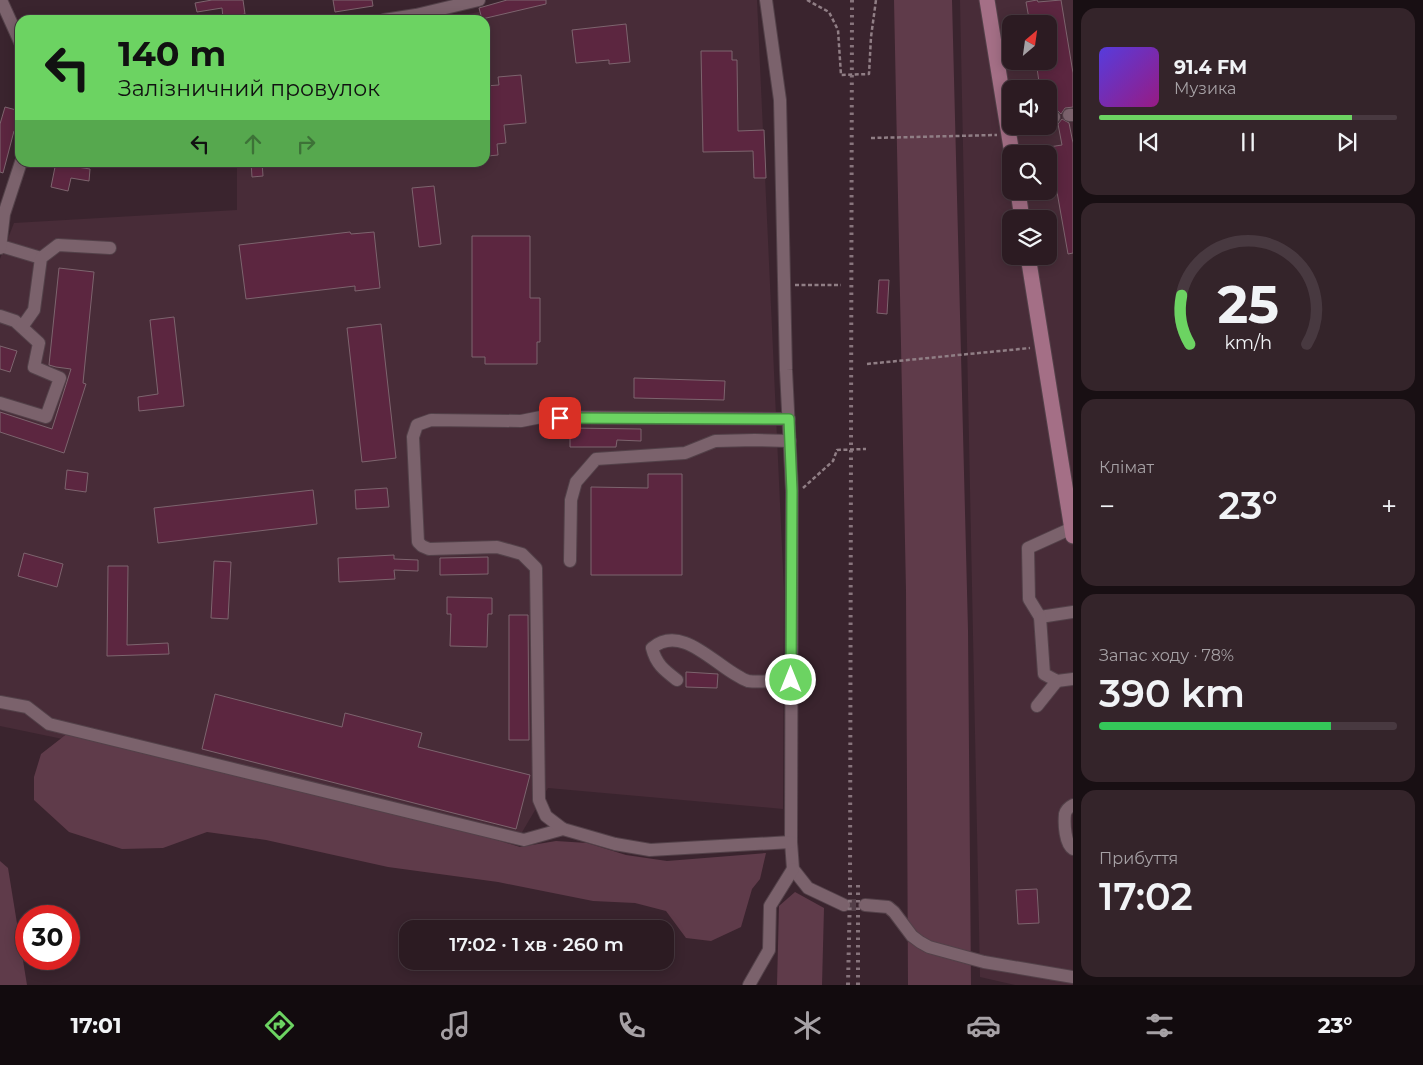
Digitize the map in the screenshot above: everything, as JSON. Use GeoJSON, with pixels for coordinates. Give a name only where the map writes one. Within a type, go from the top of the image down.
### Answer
{"type":"FeatureCollection","features":[{"type":"Feature","properties":{"kind":"main road"},"geometry":{"type":"LineString","coordinates":[[986,0],[1002,89]]}},
{"type":"Feature","properties":{"kind":"main road"},"geometry":{"type":"LineString","coordinates":[[1029,265],[1072,532]]}},
{"type":"Feature","properties":{"kind":"street"},"geometry":{"type":"LineString","coordinates":[[1,0],[15,31]]}},
{"type":"Feature","properties":{"kind":"street"},"geometry":{"type":"LineString","coordinates":[[416,15],[479,0]]}},
{"type":"Feature","properties":{"kind":"street"},"geometry":{"type":"LineString","coordinates":[[766,0],[780,100],[784,284],[792,491],[791,842],[793,869],[808,888],[844,905]]}},
{"type":"Feature","properties":{"kind":"street"},"geometry":{"type":"LineString","coordinates":[[18,167],[4,214],[0,247],[40,258]]}},
{"type":"Feature","properties":{"kind":"street"},"geometry":{"type":"LineString","coordinates":[[22,327],[34,310],[40,258],[58,245],[110,248]]}},
{"type":"Feature","properties":{"kind":"street"},"geometry":{"type":"LineString","coordinates":[[0,316],[15,321],[39,343],[34,367],[60,378],[46,418],[0,403]]}},
{"type":"Feature","properties":{"kind":"street"},"geometry":{"type":"LineString","coordinates":[[789,419],[541,418],[521,421],[431,420],[417,425],[413,437],[418,542],[429,549],[497,547],[522,554],[536,568],[539,800],[546,816],[563,829],[615,844],[650,850],[791,842]]}},
{"type":"Feature","properties":{"kind":"street"},"geometry":{"type":"LineString","coordinates":[[570,561],[571,500],[576,482],[596,459],[685,453],[715,440],[790,442]]}},
{"type":"Feature","properties":{"kind":"street"},"geometry":{"type":"LineString","coordinates":[[1072,532],[1028,548],[1029,599],[1040,617],[1044,674],[1057,681],[1073,679]]}},
{"type":"Feature","properties":{"kind":"street"},"geometry":{"type":"LineString","coordinates":[[1040,617],[1073,612]]}},
{"type":"Feature","properties":{"kind":"street"},"geometry":{"type":"LineString","coordinates":[[677,680],[655,659],[652,648],[660,641],[678,640],[701,650],[728,671],[747,681],[791,680]]}},
{"type":"Feature","properties":{"kind":"street"},"geometry":{"type":"LineString","coordinates":[[1037,706],[1057,681]]}},
{"type":"Feature","properties":{"kind":"street"},"geometry":{"type":"LineString","coordinates":[[0,702],[27,707],[49,724],[524,840],[563,829]]}},
{"type":"Feature","properties":{"kind":"street"},"geometry":{"type":"LineString","coordinates":[[1073,805],[1068,808],[1066,813],[1066,842],[1073,849]]}},
{"type":"Feature","properties":{"kind":"street"},"geometry":{"type":"LineString","coordinates":[[749,985],[769,950],[770,906],[793,869]]}},
{"type":"Feature","properties":{"kind":"street"},"geometry":{"type":"LineString","coordinates":[[865,905],[888,907],[912,936],[929,947],[984,962],[1073,977]]}},
{"type":"Feature","properties":{"kind":"path"},"geometry":{"type":"LineString","coordinates":[[807,0],[829,12],[838,30],[841,75],[868,74],[876,0]]}},
{"type":"Feature","properties":{"kind":"path"},"geometry":{"type":"LineString","coordinates":[[871,138],[1002,129]]}},
{"type":"Feature","properties":{"kind":"path"},"geometry":{"type":"LineString","coordinates":[[784,284],[841,285]]}},
{"type":"Feature","properties":{"kind":"path"},"geometry":{"type":"LineString","coordinates":[[867,364],[1042,347]]}},
{"type":"Feature","properties":{"kind":"path"},"geometry":{"type":"LineString","coordinates":[[792,491],[804,488],[833,461],[838,450],[866,449]]}},
{"type":"Feature","properties":{"kind":"shaded area"},"geometry":{"type":"Polygon","coordinates":[[[539,0],[757,0],[784,591],[783,809],[548,788],[521,834],[0,726],[0,259],[14,223],[237,210],[237,167],[490,167],[490,15],[463,15],[539,0]]]}},
{"type":"Feature","properties":{"kind":"shaded area"},"geometry":{"type":"Polygon","coordinates":[[[894,0],[952,0],[968,630],[971,985],[908,985],[906,591],[894,0]]]}},
{"type":"Feature","properties":{"kind":"shaded area"},"geometry":{"type":"Polygon","coordinates":[[[960,0],[1073,0],[1073,985],[1015,985],[980,977],[960,0]]]}},
{"type":"Feature","properties":{"kind":"shaded area"},"geometry":{"type":"Polygon","coordinates":[[[68,733],[477,834],[520,847],[556,841],[587,843],[626,855],[667,861],[766,853],[760,879],[752,889],[741,927],[711,941],[686,938],[666,911],[635,903],[593,901],[498,882],[388,867],[266,840],[207,832],[163,848],[122,849],[69,832],[34,800],[34,777],[41,754],[68,733]]]}},
{"type":"Feature","properties":{"kind":"shaded area"},"geometry":{"type":"Polygon","coordinates":[[[0,861],[8,868],[15,911],[15,970],[25,970],[27,985],[0,985],[0,861]]]}},
{"type":"Feature","properties":{"kind":"shaded area"},"geometry":{"type":"Polygon","coordinates":[[[795,892],[824,908],[822,985],[777,985],[779,906],[795,892]]]}},
{"type":"Feature","properties":{"kind":"building"},"geometry":{"type":"Polygon","coordinates":[[[212,0],[243,0],[245,14],[223,15],[222,8],[197,12],[195,3],[212,0]]]}},
{"type":"Feature","properties":{"kind":"building"},"geometry":{"type":"Polygon","coordinates":[[[333,0],[372,0],[373,6],[335,12],[333,0]]]}},
{"type":"Feature","properties":{"kind":"building"},"geometry":{"type":"Polygon","coordinates":[[[507,0],[546,0],[546,4],[490,17],[490,15],[481,15],[479,8],[507,0]]]}},
{"type":"Feature","properties":{"kind":"building"},"geometry":{"type":"Polygon","coordinates":[[[1061,0],[1073,73],[1073,107],[1065,108],[1061,114],[1057,110],[1057,80],[1039,80],[1037,70],[1058,70],[1058,15],[1028,15],[1026,2],[1061,0]]]}},
{"type":"Feature","properties":{"kind":"building"},"geometry":{"type":"Polygon","coordinates":[[[626,24],[630,62],[609,64],[609,60],[576,63],[572,30],[626,24]]]}},
{"type":"Feature","properties":{"kind":"building"},"geometry":{"type":"Polygon","coordinates":[[[701,51],[732,51],[732,60],[737,60],[738,131],[764,130],[766,178],[754,178],[753,151],[703,152],[701,51]]]}},
{"type":"Feature","properties":{"kind":"building"},"geometry":{"type":"Polygon","coordinates":[[[521,75],[526,123],[504,125],[506,143],[497,144],[498,155],[490,156],[490,86],[499,85],[498,77],[521,75]]]}},
{"type":"Feature","properties":{"kind":"building"},"geometry":{"type":"Polygon","coordinates":[[[5,107],[15,110],[15,132],[3,173],[0,172],[0,124],[5,107]]]}},
{"type":"Feature","properties":{"kind":"building"},"geometry":{"type":"Polygon","coordinates":[[[1062,119],[1069,123],[1073,143],[1073,253],[1068,254],[1057,192],[1057,146],[1062,145],[1058,124],[1062,119]]]}},
{"type":"Feature","properties":{"kind":"building"},"geometry":{"type":"Polygon","coordinates":[[[55,167],[90,169],[89,181],[71,178],[68,191],[51,187],[55,167]]]}},
{"type":"Feature","properties":{"kind":"building"},"geometry":{"type":"Polygon","coordinates":[[[251,167],[262,167],[263,176],[252,177],[251,167]]]}},
{"type":"Feature","properties":{"kind":"building"},"geometry":{"type":"Polygon","coordinates":[[[434,186],[441,244],[419,247],[412,188],[434,186]]]}},
{"type":"Feature","properties":{"kind":"building"},"geometry":{"type":"Polygon","coordinates":[[[350,232],[351,234],[374,232],[380,288],[355,291],[355,286],[246,299],[239,245],[350,232]]]}},
{"type":"Feature","properties":{"kind":"building"},"geometry":{"type":"Polygon","coordinates":[[[472,236],[530,236],[530,298],[540,298],[540,342],[537,342],[537,364],[485,364],[485,357],[472,357],[472,236]]]}},
{"type":"Feature","properties":{"kind":"building"},"geometry":{"type":"Polygon","coordinates":[[[59,268],[94,272],[83,383],[86,384],[64,453],[0,432],[0,412],[52,429],[71,369],[49,365],[59,268]]]}},
{"type":"Feature","properties":{"kind":"building"},"geometry":{"type":"Polygon","coordinates":[[[879,280],[889,280],[887,314],[877,313],[879,280]]]}},
{"type":"Feature","properties":{"kind":"building"},"geometry":{"type":"Polygon","coordinates":[[[174,317],[184,406],[139,411],[138,397],[158,394],[150,320],[174,317]]]}},
{"type":"Feature","properties":{"kind":"building"},"geometry":{"type":"Polygon","coordinates":[[[381,324],[396,458],[362,462],[347,328],[381,324]]]}},
{"type":"Feature","properties":{"kind":"building"},"geometry":{"type":"Polygon","coordinates":[[[0,346],[17,351],[10,372],[0,369],[0,346]]]}},
{"type":"Feature","properties":{"kind":"building"},"geometry":{"type":"Polygon","coordinates":[[[634,378],[725,381],[724,400],[634,398],[634,378]]]}},
{"type":"Feature","properties":{"kind":"building"},"geometry":{"type":"Polygon","coordinates":[[[570,428],[641,429],[641,441],[617,440],[616,447],[570,447],[570,428]]]}},
{"type":"Feature","properties":{"kind":"building"},"geometry":{"type":"Polygon","coordinates":[[[67,470],[88,473],[86,492],[65,489],[67,470]]]}},
{"type":"Feature","properties":{"kind":"building"},"geometry":{"type":"Polygon","coordinates":[[[648,474],[682,474],[682,575],[591,575],[591,487],[648,488],[648,474]]]}},
{"type":"Feature","properties":{"kind":"building"},"geometry":{"type":"Polygon","coordinates":[[[387,488],[389,507],[356,509],[355,490],[387,488]]]}},
{"type":"Feature","properties":{"kind":"building"},"geometry":{"type":"Polygon","coordinates":[[[313,490],[317,524],[158,543],[154,508],[313,490]]]}},
{"type":"Feature","properties":{"kind":"building"},"geometry":{"type":"Polygon","coordinates":[[[24,553],[63,564],[57,587],[18,576],[24,553]]]}},
{"type":"Feature","properties":{"kind":"building"},"geometry":{"type":"Polygon","coordinates":[[[394,555],[394,559],[418,560],[418,571],[394,570],[395,579],[339,582],[338,558],[394,555]]]}},
{"type":"Feature","properties":{"kind":"building"},"geometry":{"type":"Polygon","coordinates":[[[488,557],[488,574],[440,575],[440,558],[488,557]]]}},
{"type":"Feature","properties":{"kind":"building"},"geometry":{"type":"Polygon","coordinates":[[[214,561],[231,562],[228,619],[211,618],[214,561]]]}},
{"type":"Feature","properties":{"kind":"building"},"geometry":{"type":"Polygon","coordinates":[[[108,566],[128,566],[127,645],[168,643],[169,654],[107,656],[108,566]]]}},
{"type":"Feature","properties":{"kind":"building"},"geometry":{"type":"Polygon","coordinates":[[[447,597],[492,598],[492,614],[488,614],[487,647],[450,646],[451,614],[447,614],[447,597]]]}},
{"type":"Feature","properties":{"kind":"building"},"geometry":{"type":"Polygon","coordinates":[[[509,615],[528,615],[529,740],[509,740],[509,615]]]}},
{"type":"Feature","properties":{"kind":"building"},"geometry":{"type":"Polygon","coordinates":[[[686,672],[718,674],[717,688],[686,687],[686,672]]]}},
{"type":"Feature","properties":{"kind":"building"},"geometry":{"type":"Polygon","coordinates":[[[215,694],[342,727],[345,713],[422,733],[418,747],[530,775],[516,829],[202,749],[215,694]]]}},
{"type":"Feature","properties":{"kind":"building"},"geometry":{"type":"Polygon","coordinates":[[[1037,889],[1039,923],[1018,924],[1016,890],[1037,889]]]}},
{"type":"Feature","properties":{"kind":"tunnel"},"geometry":{"type":"LineString","coordinates":[[844,905],[865,905]]}},
{"type":"Feature","properties":{"kind":"railway"},"geometry":{"type":"LineString","coordinates":[[848,985],[850,892],[852,0]]}},
{"type":"Feature","properties":{"kind":"railway"},"geometry":{"type":"LineString","coordinates":[[858,882],[858,985]]}},
{"type":"Feature","properties":{"kind":"route"},"geometry":{"type":"LineString","coordinates":[[560,418],[789,419],[792,491],[791,680]]}}]}
